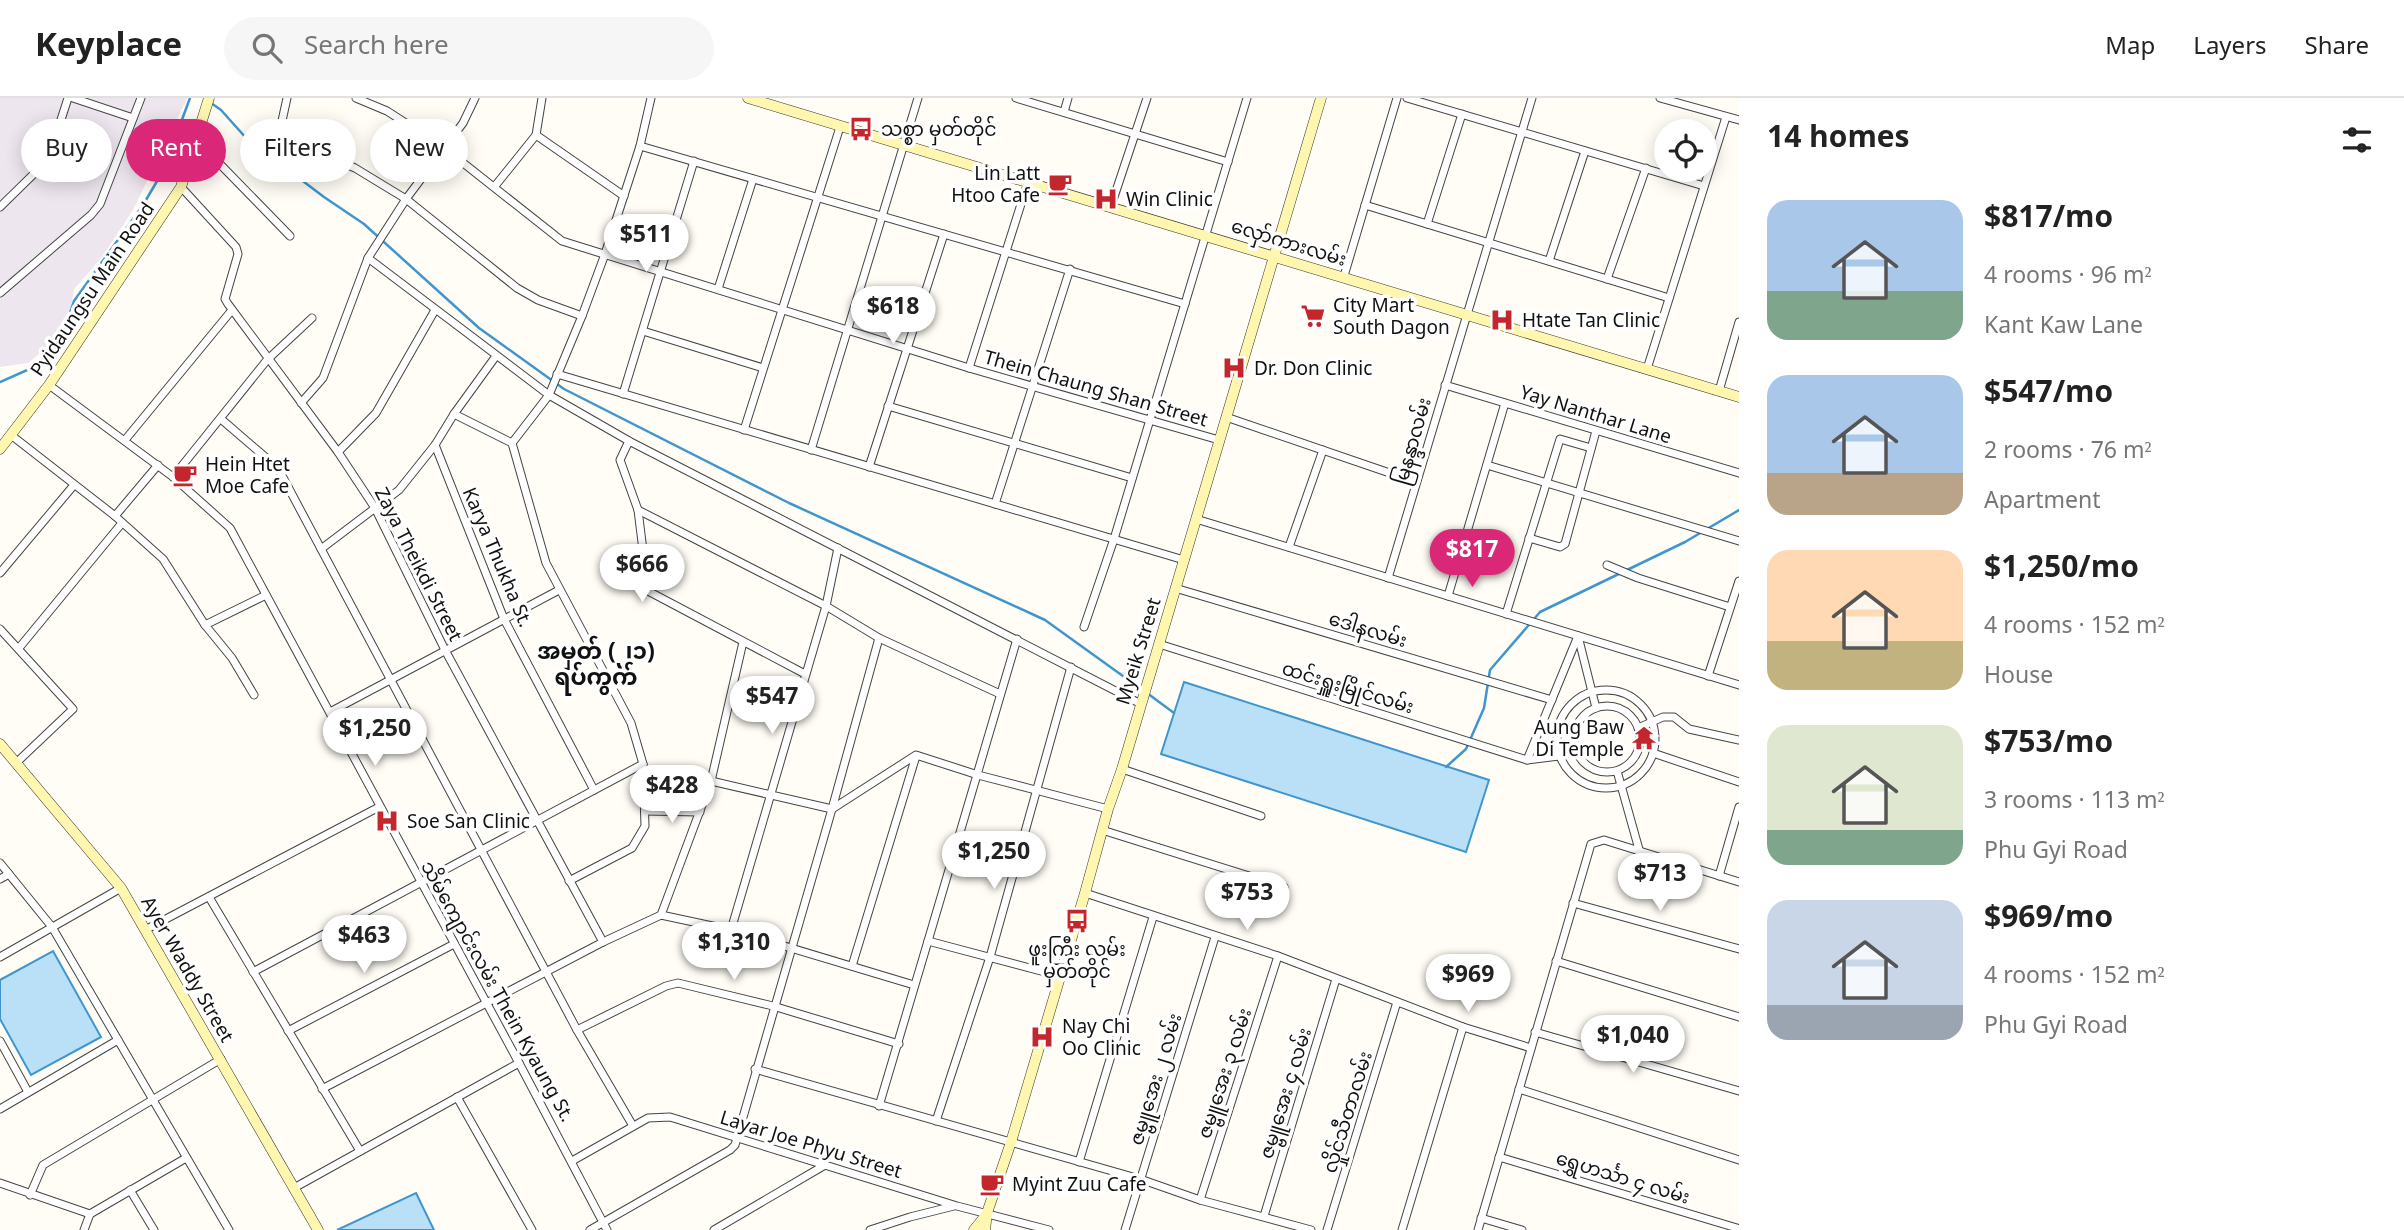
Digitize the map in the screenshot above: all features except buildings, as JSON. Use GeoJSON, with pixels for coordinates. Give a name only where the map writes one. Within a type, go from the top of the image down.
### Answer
{"type":"FeatureCollection","features":[{"type":"Feature","properties":{"kind":"street"},"geometry":{"type":"LineString","coordinates":[[0,206],[48,160],[70,98],[133,118]]}},
{"type":"Feature","properties":{"kind":"street"},"geometry":{"type":"LineString","coordinates":[[0,293],[96,210],[141,98]]}},
{"type":"Feature","properties":{"kind":"street","name":"Pyidaungsu Main Road"},"geometry":{"type":"LineString","coordinates":[[202,119],[209,98]]}},
{"type":"Feature","properties":{"kind":"street"},"geometry":{"type":"LineString","coordinates":[[286,98],[279,131],[282,137],[355,168],[406,199],[517,288],[538,300],[582,316]]}},
{"type":"Feature","properties":{"kind":"street","name":"Thein Chaung Shan Street"},"geometry":{"type":"LineString","coordinates":[[356,98],[399,119]]}},
{"type":"Feature","properties":{"kind":"street"},"geometry":{"type":"LineString","coordinates":[[465,119],[475,98]]}},
{"type":"Feature","properties":{"kind":"street"},"geometry":{"type":"LineString","coordinates":[[495,186],[536,135],[542,98]]}},
{"type":"Feature","properties":{"kind":"street"},"geometry":{"type":"LineString","coordinates":[[512,443],[551,391],[582,316],[640,146],[651,98]]}},
{"type":"Feature","properties":{"kind":"street","name":"လှော်ကားလမ်း"},"geometry":{"type":"LineString","coordinates":[[748,98],[1739,397]]}},
{"type":"Feature","properties":{"kind":"street"},"geometry":{"type":"LineString","coordinates":[[811,450],[918,98]]}},
{"type":"Feature","properties":{"kind":"street"},"geometry":{"type":"LineString","coordinates":[[1016,98],[1228,162]]}},
{"type":"Feature","properties":{"kind":"street"},"geometry":{"type":"LineString","coordinates":[[1064,112],[1068,98]]}},
{"type":"Feature","properties":{"kind":"street"},"geometry":{"type":"LineString","coordinates":[[1111,206],[1147,98]]}},
{"type":"Feature","properties":{"kind":"street"},"geometry":{"type":"LineString","coordinates":[[1084,627],[1114,539],[1247,98]]}},
{"type":"Feature","properties":{"kind":"street","name":"Myeik Street"},"geometry":{"type":"LineString","coordinates":[[987,1213],[1011,1142],[1321,98]]}},
{"type":"Feature","properties":{"kind":"street"},"geometry":{"type":"LineString","coordinates":[[1344,276],[1397,98]]}},
{"type":"Feature","properties":{"kind":"street"},"geometry":{"type":"LineString","coordinates":[[1407,98],[1704,186]]}},
{"type":"Feature","properties":{"kind":"street","name":"မြနန္ဒာလမ်း"},"geometry":{"type":"LineString","coordinates":[[1388,578],[1532,98]]}},
{"type":"Feature","properties":{"kind":"street"},"geometry":{"type":"LineString","coordinates":[[1660,98],[1739,120]]}},
{"type":"Feature","properties":{"kind":"street"},"geometry":{"type":"LineString","coordinates":[[1427,224],[1462,114]]}},
{"type":"Feature","properties":{"kind":"street"},"geometry":{"type":"LineString","coordinates":[[1647,369],[1726,117]]}},
{"type":"Feature","properties":{"kind":"street"},"geometry":{"type":"LineString","coordinates":[[744,430],[840,127]]}},
{"type":"Feature","properties":{"kind":"street"},"geometry":{"type":"LineString","coordinates":[[536,135],[624,196]]}},
{"type":"Feature","properties":{"kind":"street"},"geometry":{"type":"LineString","coordinates":[[640,146],[1185,304]]}},
{"type":"Feature","properties":{"kind":"street"},"geometry":{"type":"LineString","coordinates":[[1549,261],[1585,150]]}},
{"type":"Feature","properties":{"kind":"street"},"geometry":{"type":"LineString","coordinates":[[623,394],[694,162]]}},
{"type":"Feature","properties":{"kind":"street","name":"Thein Chaung Shan Street"},"geometry":{"type":"LineString","coordinates":[[468,166],[562,241],[969,368],[1219,440]]}},
{"type":"Feature","properties":{"kind":"street"},"geometry":{"type":"LineString","coordinates":[[1607,279],[1646,168]]}},
{"type":"Feature","properties":{"kind":"street"},"geometry":{"type":"LineString","coordinates":[[226,170],[290,236]]}},
{"type":"Feature","properties":{"kind":"street"},"geometry":{"type":"LineString","coordinates":[[718,289],[753,178]]}},
{"type":"Feature","properties":{"kind":"street","name":"Pyidaungsu Main Road"},"geometry":{"type":"LineString","coordinates":[[0,449],[49,385],[183,182]]}},
{"type":"Feature","properties":{"kind":"street"},"geometry":{"type":"LineString","coordinates":[[301,403],[323,378],[370,255],[418,182]]}},
{"type":"Feature","properties":{"kind":"street"},"geometry":{"type":"LineString","coordinates":[[969,368],[1028,182]]}},
{"type":"Feature","properties":{"kind":"street"},"geometry":{"type":"LineString","coordinates":[[125,440],[232,310],[225,299],[238,254],[236,247],[181,187]]}},
{"type":"Feature","properties":{"kind":"street"},"geometry":{"type":"LineString","coordinates":[[1365,205],[1669,298]]}},
{"type":"Feature","properties":{"kind":"street"},"geometry":{"type":"LineString","coordinates":[[869,467],[944,234]]}},
{"type":"Feature","properties":{"kind":"street"},"geometry":{"type":"LineString","coordinates":[[370,255],[435,310],[496,356],[629,441],[1141,704]]}},
{"type":"Feature","properties":{"kind":"street"},"geometry":{"type":"LineString","coordinates":[[995,504],[1070,269]]}},
{"type":"Feature","properties":{"kind":"street","name":"Zaya Theikdi Street"},"geometry":{"type":"LineString","coordinates":[[232,310],[338,452],[375,508],[445,650],[603,942]]}},
{"type":"Feature","properties":{"kind":"street"},"geometry":{"type":"LineString","coordinates":[[338,452],[376,413],[435,310]]}},
{"type":"Feature","properties":{"kind":"street"},"geometry":{"type":"LineString","coordinates":[[173,477],[267,360],[313,318]]}},
{"type":"Feature","properties":{"kind":"street"},"geometry":{"type":"LineString","coordinates":[[1719,391],[1739,322]]}},
{"type":"Feature","properties":{"kind":"street"},"geometry":{"type":"LineString","coordinates":[[643,331],[763,368]]}},
{"type":"Feature","properties":{"kind":"street"},"geometry":{"type":"LineString","coordinates":[[321,549],[399,490],[435,445],[496,356]]}},
{"type":"Feature","properties":{"kind":"street"},"geometry":{"type":"LineString","coordinates":[[557,376],[1184,560]]}},
{"type":"Feature","properties":{"kind":"street","name":"သိမ်ကျောင်းလမ်း Thein Kyaung St."},"geometry":{"type":"LineString","coordinates":[[49,385],[158,465],[230,528],[520,1063],[605,1226]]}},
{"type":"Feature","properties":{"kind":"street","name":"Yay Nanthar Lane"},"geometry":{"type":"LineString","coordinates":[[1445,385],[1739,473]]}},
{"type":"Feature","properties":{"kind":"street"},"geometry":{"type":"LineString","coordinates":[[1448,596],[1505,403]]}},
{"type":"Feature","properties":{"kind":"street"},"geometry":{"type":"LineString","coordinates":[[888,406],[1132,478]]}},
{"type":"Feature","properties":{"kind":"street"},"geometry":{"type":"LineString","coordinates":[[454,414],[512,443],[547,563],[631,723],[643,764],[645,826],[632,848],[569,881]]}},
{"type":"Feature","properties":{"kind":"street"},"geometry":{"type":"LineString","coordinates":[[1226,417],[1416,482]]}},
{"type":"Feature","properties":{"kind":"street"},"geometry":{"type":"LineString","coordinates":[[221,419],[278,468],[577,1030],[633,1126]]}},
{"type":"Feature","properties":{"kind":"street"},"geometry":{"type":"LineString","coordinates":[[1529,538],[1560,547],[1565,544],[1596,431]]}},
{"type":"Feature","properties":{"kind":"street"},"geometry":{"type":"LineString","coordinates":[[11,435],[115,516],[163,559],[205,625],[232,658],[254,695]]}},
{"type":"Feature","properties":{"kind":"street"},"geometry":{"type":"LineString","coordinates":[[1506,614],[1560,439],[1591,448]]}},
{"type":"Feature","properties":{"kind":"street"},"geometry":{"type":"LineString","coordinates":[[629,441],[620,460],[638,510],[648,591],[805,674]]}},
{"type":"Feature","properties":{"kind":"street","name":"Karya Thukha St."},"geometry":{"type":"LineString","coordinates":[[435,445],[504,619],[594,790]]}},
{"type":"Feature","properties":{"kind":"street"},"geometry":{"type":"LineString","coordinates":[[1289,547],[1323,450]]}},
{"type":"Feature","properties":{"kind":"street"},"geometry":{"type":"LineString","coordinates":[[115,516],[158,465]]}},
{"type":"Feature","properties":{"kind":"street"},"geometry":{"type":"LineString","coordinates":[[1487,465],[1739,541]]}},
{"type":"Feature","properties":{"kind":"street"},"geometry":{"type":"LineString","coordinates":[[0,573],[74,485]]}},
{"type":"Feature","properties":{"kind":"street"},"geometry":{"type":"LineString","coordinates":[[638,510],[826,606],[879,638],[1000,694]]}},
{"type":"Feature","properties":{"kind":"street"},"geometry":{"type":"LineString","coordinates":[[1196,519],[1739,685]]}},
{"type":"Feature","properties":{"kind":"street"},"geometry":{"type":"LineString","coordinates":[[19,648],[122,523]]}},
{"type":"Feature","properties":{"kind":"street"},"geometry":{"type":"LineString","coordinates":[[730,930],[826,606],[838,548]]}},
{"type":"Feature","properties":{"kind":"street"},"geometry":{"type":"LineString","coordinates":[[1607,565],[1638,578],[1730,607]]}},
{"type":"Feature","properties":{"kind":"street"},"geometry":{"type":"LineString","coordinates":[[1708,676],[1739,581]]}},
{"type":"Feature","properties":{"kind":"street","name":"ဒေါနလမ်း"},"geometry":{"type":"LineString","coordinates":[[1175,588],[1552,700]]}},
{"type":"Feature","properties":{"kind":"street"},"geometry":{"type":"LineString","coordinates":[[330,712],[559,590]]}},
{"type":"Feature","properties":{"kind":"street"},"geometry":{"type":"LineString","coordinates":[[205,625],[266,595]]}},
{"type":"Feature","properties":{"kind":"street"},"geometry":{"type":"LineString","coordinates":[[0,629],[73,709],[16,763]]}},
{"type":"Feature","properties":{"kind":"street"},"geometry":{"type":"LineString","coordinates":[[1576,750],[1559,756],[1527,760],[1578,636]]}},
{"type":"Feature","properties":{"kind":"street"},"geometry":{"type":"LineString","coordinates":[[1578,636],[1596,708]]}},
{"type":"Feature","properties":{"kind":"street"},"geometry":{"type":"LineString","coordinates":[[590,1230],[605,1226],[730,1150],[738,1139],[755,1069],[832,809],[879,638]]}},
{"type":"Feature","properties":{"kind":"street"},"geometry":{"type":"LineString","coordinates":[[880,1106],[1017,639]]}},
{"type":"Feature","properties":{"kind":"street"},"geometry":{"type":"LineString","coordinates":[[661,915],[711,781],[743,642]]}},
{"type":"Feature","properties":{"kind":"street","name":"ထင်းရှူးမြိုင်လမ်း"},"geometry":{"type":"LineString","coordinates":[[1159,644],[1527,760]]}},
{"type":"Feature","properties":{"kind":"street"},"geometry":{"type":"LineString","coordinates":[[936,1121],[990,957],[1071,667]]}},
{"type":"Feature","properties":{"kind":"street"},"geometry":{"type":"LineString","coordinates":[[1613,691],[1634,699],[1645,710],[1652,723],[1655,738],[1647,767],[1623,786],[1608,789],[1592,787],[1567,770],[1559,756],[1556,740],[1562,718],[1577,699],[1591,692],[1613,691]]}},
{"type":"Feature","properties":{"kind":"street"},"geometry":{"type":"LineString","coordinates":[[1612,706],[1622,709],[1631,716],[1638,728],[1639,747],[1635,758],[1617,771],[1595,771],[1585,765],[1576,750],[1574,734],[1577,724],[1583,715],[1596,708],[1612,706]]}},
{"type":"Feature","properties":{"kind":"street"},"geometry":{"type":"LineString","coordinates":[[1638,728],[1663,717],[1674,717],[1689,729],[1739,740]]}},
{"type":"Feature","properties":{"kind":"street","name":"Ayer Waddy Street"},"geometry":{"type":"LineString","coordinates":[[0,744],[121,888],[318,1230]]}},
{"type":"Feature","properties":{"kind":"street"},"geometry":{"type":"LineString","coordinates":[[1653,753],[1739,782]]}},
{"type":"Feature","properties":{"kind":"street"},"geometry":{"type":"LineString","coordinates":[[711,781],[832,809],[916,755]]}},
{"type":"Feature","properties":{"kind":"street"},"geometry":{"type":"LineString","coordinates":[[916,755],[978,775],[1108,808]]}},
{"type":"Feature","properties":{"kind":"street"},"geometry":{"type":"LineString","coordinates":[[852,966],[916,755]]}},
{"type":"Feature","properties":{"kind":"street"},"geometry":{"type":"LineString","coordinates":[[253,971],[643,764]]}},
{"type":"Feature","properties":{"kind":"street"},"geometry":{"type":"LineString","coordinates":[[1122,769],[1261,816]]}},
{"type":"Feature","properties":{"kind":"street"},"geometry":{"type":"LineString","coordinates":[[1617,771],[1640,853]]}},
{"type":"Feature","properties":{"kind":"street"},"geometry":{"type":"LineString","coordinates":[[145,930],[379,807]]}},
{"type":"Feature","properties":{"kind":"street"},"geometry":{"type":"LineString","coordinates":[[1718,876],[1739,808]]}},
{"type":"Feature","properties":{"kind":"street"},"geometry":{"type":"LineString","coordinates":[[645,811],[699,812]]}},
{"type":"Feature","properties":{"kind":"street"},"geometry":{"type":"LineString","coordinates":[[1102,830],[1284,887]]}},
{"type":"Feature","properties":{"kind":"street"},"geometry":{"type":"LineString","coordinates":[[1478,1230],[1591,844],[1604,840],[1739,882]]}},
{"type":"Feature","properties":{"kind":"street"},"geometry":{"type":"LineString","coordinates":[[0,863],[52,927],[229,1230]]}},
{"type":"Feature","properties":{"kind":"street"},"geometry":{"type":"LineString","coordinates":[[0,879],[9,874]]}},
{"type":"Feature","properties":{"kind":"street"},"geometry":{"type":"LineString","coordinates":[[0,957],[121,888]]}},
{"type":"Feature","properties":{"kind":"street"},"geometry":{"type":"LineString","coordinates":[[1085,893],[1278,956],[1463,1027],[1531,1048]]}},
{"type":"Feature","properties":{"kind":"street"},"geometry":{"type":"LineString","coordinates":[[209,897],[360,1151]]}},
{"type":"Feature","properties":{"kind":"street"},"geometry":{"type":"LineString","coordinates":[[1573,903],[1739,949]]}},
{"type":"Feature","properties":{"kind":"street"},"geometry":{"type":"LineString","coordinates":[[322,1089],[603,942],[661,915],[730,930],[914,985]]}},
{"type":"Feature","properties":{"kind":"street"},"geometry":{"type":"LineString","coordinates":[[1079,1163],[1153,917]]}},
{"type":"Feature","properties":{"kind":"street","name":"ဇမ္ဗူအေး ၂ လမ်း"},"geometry":{"type":"LineString","coordinates":[[1125,1230],[1215,937]]}},
{"type":"Feature","properties":{"kind":"street"},"geometry":{"type":"LineString","coordinates":[[928,940],[1060,976]]}},
{"type":"Feature","properties":{"kind":"street"},"geometry":{"type":"LineString","coordinates":[[288,1031],[454,944]]}},
{"type":"Feature","properties":{"kind":"street","name":"ဇမ္ဗူအေး ၃ လမ်း"},"geometry":{"type":"LineString","coordinates":[[1200,1200],[1278,956]]}},
{"type":"Feature","properties":{"kind":"street"},"geometry":{"type":"LineString","coordinates":[[1556,961],[1739,1017]]}},
{"type":"Feature","properties":{"kind":"street","name":"ဇမ္ဗူအေး ၄ လမ်း"},"geometry":{"type":"LineString","coordinates":[[1265,1216],[1336,979]]}},
{"type":"Feature","properties":{"kind":"street"},"geometry":{"type":"LineString","coordinates":[[577,1030],[666,986],[678,983],[773,1006],[899,1044]]}},
{"type":"Feature","properties":{"kind":"street","name":"လှိုင်သီတာလမ်း"},"geometry":{"type":"LineString","coordinates":[[1327,1230],[1397,1002]]}},
{"type":"Feature","properties":{"kind":"street"},"geometry":{"type":"LineString","coordinates":[[1402,1230],[1463,1027]]}},
{"type":"Feature","properties":{"kind":"street"},"geometry":{"type":"LineString","coordinates":[[1535,1032],[1739,1091]]}},
{"type":"Feature","properties":{"kind":"street"},"geometry":{"type":"LineString","coordinates":[[0,1109],[118,1040]]}},
{"type":"Feature","properties":{"kind":"street"},"geometry":{"type":"LineString","coordinates":[[0,1042],[29,1092]]}},
{"type":"Feature","properties":{"kind":"street"},"geometry":{"type":"LineString","coordinates":[[30,1195],[43,1165],[221,1059]]}},
{"type":"Feature","properties":{"kind":"street"},"geometry":{"type":"LineString","coordinates":[[295,1188],[520,1063]]}},
{"type":"Feature","properties":{"kind":"street"},"geometry":{"type":"LineString","coordinates":[[755,1069],[1311,1230]]}},
{"type":"Feature","properties":{"kind":"street"},"geometry":{"type":"LineString","coordinates":[[1519,1089],[1739,1160]]}},
{"type":"Feature","properties":{"kind":"street"},"geometry":{"type":"LineString","coordinates":[[457,1097],[532,1230]]}},
{"type":"Feature","properties":{"kind":"street","name":"Layar Joe Phyu Street"},"geometry":{"type":"LineString","coordinates":[[572,1161],[648,1118],[670,1117],[957,1206],[1049,1230]]}},
{"type":"Feature","properties":{"kind":"street","name":"ရွှေဟင်္သာ ၄ လမ်း"},"geometry":{"type":"LineString","coordinates":[[1499,1157],[1738,1227]]}},
{"type":"Feature","properties":{"kind":"street"},"geometry":{"type":"LineString","coordinates":[[84,1230],[90,1214],[186,1158]]}},
{"type":"Feature","properties":{"kind":"street"},"geometry":{"type":"LineString","coordinates":[[713,1230],[825,1165]]}},
{"type":"Feature","properties":{"kind":"street"},"geometry":{"type":"LineString","coordinates":[[0,1183],[90,1214]]}},
{"type":"Feature","properties":{"kind":"street"},"geometry":{"type":"LineString","coordinates":[[130,1190],[154,1230]]}},
{"type":"Feature","properties":{"kind":"street"},"geometry":{"type":"LineString","coordinates":[[870,1230],[957,1206]]}},
{"type":"Feature","properties":{"kind":"street"},"geometry":{"type":"LineString","coordinates":[[974,1230],[987,1213]]}},
{"type":"Feature","properties":{"kind":"street"},"geometry":{"type":"LineString","coordinates":[[985,1230],[987,1213]]}},
{"type":"Feature","properties":{"kind":"street"},"geometry":{"type":"LineString","coordinates":[[1481,1218],[1522,1230]]}},
{"type":"Feature","properties":{"kind":"shaded area"},"geometry":{"type":"Polygon","coordinates":[[[0,98],[187,98],[177,119],[126,119],[126,182],[146,182],[133,210],[102,257],[74,289],[70,314],[50,345],[28,363],[0,367],[0,98]]]}},
{"type":"Feature","properties":{"kind":"water"},"geometry":{"type":"Polygon","coordinates":[[[1184,682],[1489,780],[1466,852],[1161,754],[1184,682]]]}},
{"type":"Feature","properties":{"kind":"water"},"geometry":{"type":"Polygon","coordinates":[[[53,951],[101,1037],[31,1075],[0,1019],[0,980],[53,951]]]}},
{"type":"Feature","properties":{"kind":"water"},"geometry":{"type":"Polygon","coordinates":[[[416,1193],[434,1230],[337,1230],[416,1193]]]}},
{"type":"Feature","properties":{"kind":"waterway"},"geometry":{"type":"LineString","coordinates":[[0,382],[43,363],[61,341],[74,301],[143,205],[163,171],[190,98]]}},
{"type":"Feature","properties":{"kind":"waterway"},"geometry":{"type":"LineString","coordinates":[[204,98],[221,110],[247,139],[364,224],[479,328],[564,389],[789,503],[1045,620],[1141,689]]}},
{"type":"Feature","properties":{"kind":"waterway"},"geometry":{"type":"LineString","coordinates":[[1446,767],[1466,749],[1484,708],[1490,670],[1540,612],[1685,542],[1739,510]]}},
{"type":"Feature","properties":{"kind":"waterway"},"geometry":{"type":"LineString","coordinates":[[1147,693],[1174,713]]}},
{"type":"Feature","properties":{"kind":"place","name":"သစ္စာ မှတ်တိုင်"},"geometry":{"type":"Point","coordinates":[861,129]}},
{"type":"Feature","properties":{"kind":"place","name":"Lin Latt Htoo Cafe"},"geometry":{"type":"Point","coordinates":[1060,184]}},
{"type":"Feature","properties":{"kind":"place","name":"Win Clinic"},"geometry":{"type":"Point","coordinates":[1106,199]}},
{"type":"Feature","properties":{"kind":"place","name":"City Mart South Dagon"},"geometry":{"type":"Point","coordinates":[1313,316]}},
{"type":"Feature","properties":{"kind":"place","name":"Htate Tan Clinic"},"geometry":{"type":"Point","coordinates":[1502,320]}},
{"type":"Feature","properties":{"kind":"place","name":"Dr. Don Clinic"},"geometry":{"type":"Point","coordinates":[1234,368]}},
{"type":"Feature","properties":{"kind":"place","name":"Hein Htet Moe Cafe"},"geometry":{"type":"Point","coordinates":[185,475]}},
{"type":"Feature","properties":{"kind":"place","name":"Aung Baw Di Temple"},"geometry":{"type":"Point","coordinates":[1644,738]}},
{"type":"Feature","properties":{"kind":"place","name":"Soe San Clinic"},"geometry":{"type":"Point","coordinates":[387,821]}},
{"type":"Feature","properties":{"kind":"place","name":"ဖူးကြီး လမ်း မှတ်တိုင်"},"geometry":{"type":"Point","coordinates":[1077,921]}},
{"type":"Feature","properties":{"kind":"place","name":"Nay Chi Oo Clinic"},"geometry":{"type":"Point","coordinates":[1042,1037]}},
{"type":"Feature","properties":{"kind":"place","name":"Myint Zuu Cafe"},"geometry":{"type":"Point","coordinates":[992,1184]}},
{"type":"Feature","properties":{"kind":"district","name":"အမှတ် (၂၁) ရပ်ကွက်"},"geometry":{"type":"Point","coordinates":[596,664]}}]}
